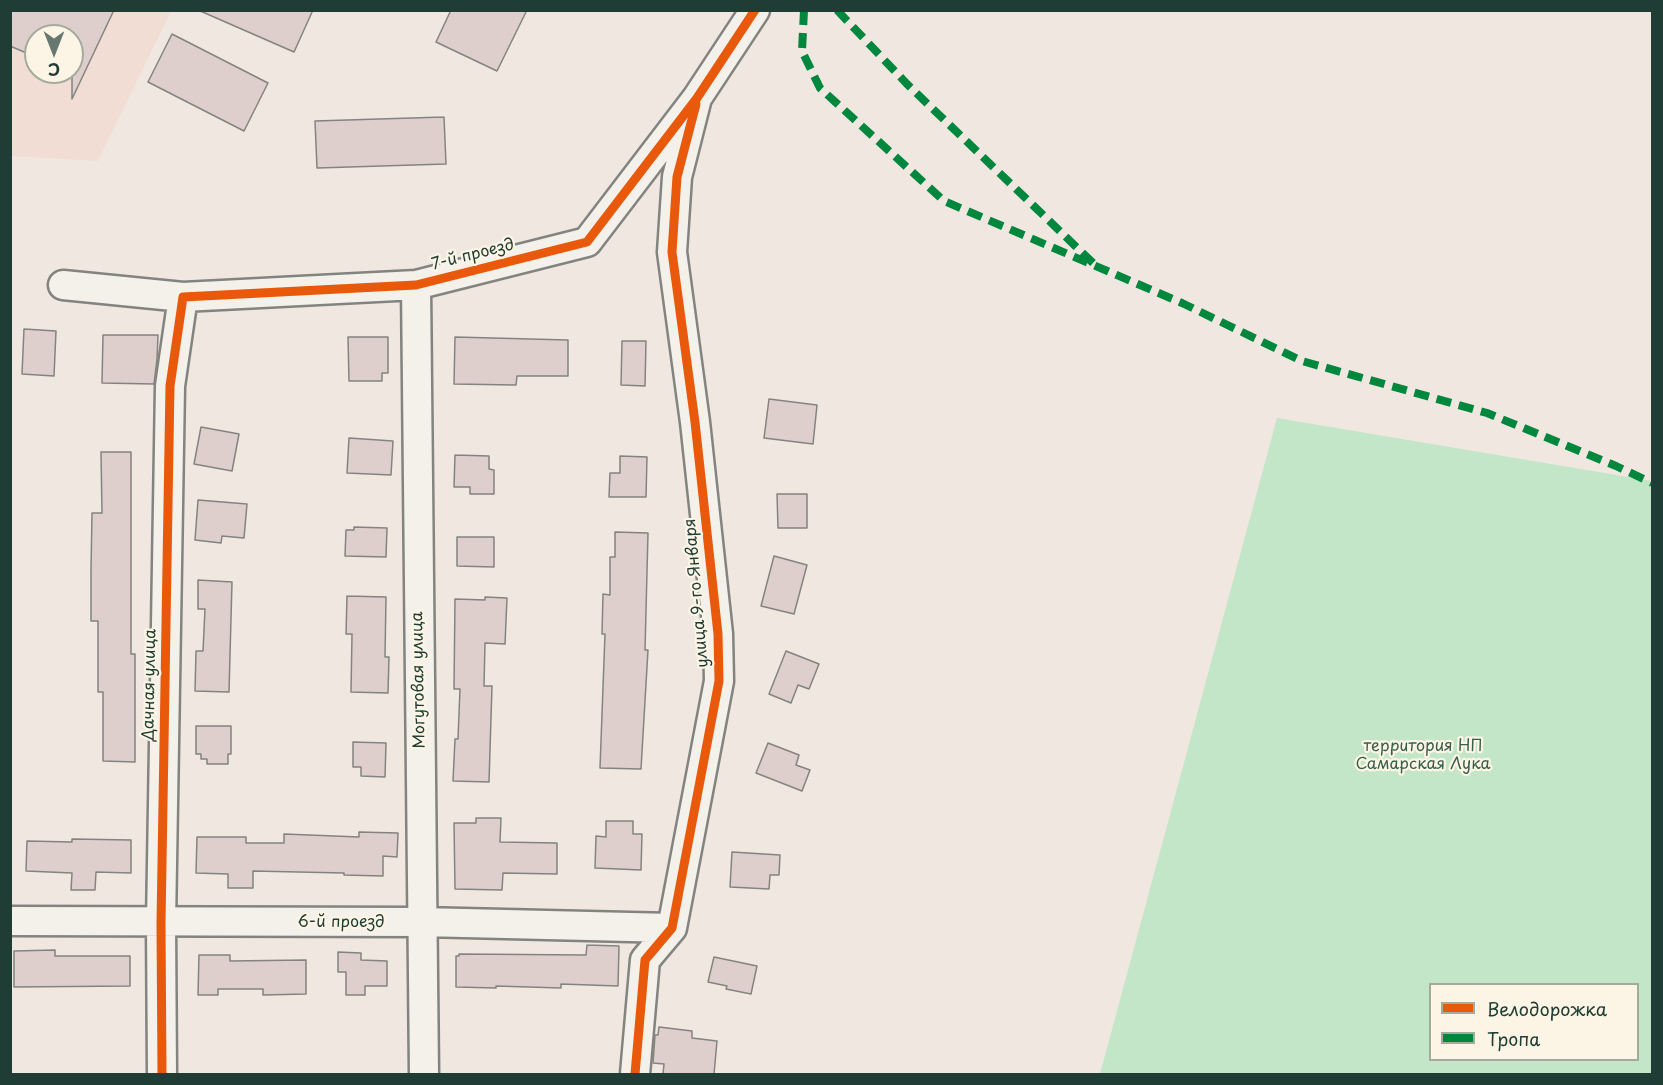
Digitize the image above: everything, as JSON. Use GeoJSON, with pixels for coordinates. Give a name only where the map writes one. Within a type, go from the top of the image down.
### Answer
{"type":"FeatureCollection","features":[{"type":"Feature","properties":{"kind":"street","name":"7-й проезд"},"geometry":{"type":"LineString","coordinates":[[63,285],[183,297],[416,285],[587,242],[697,98],[755,10]]}},
{"type":"Feature","properties":{"kind":"street","name":"улица 9-го Января"},"geometry":{"type":"LineString","coordinates":[[635,1074],[645,960],[672,928],[719,681],[718,634],[695,422],[672,252],[677,177],[697,98]]}},
{"type":"Feature","properties":{"kind":"street","name":"Могутовая улица"},"geometry":{"type":"LineString","coordinates":[[416,285],[424,1074]]}},
{"type":"Feature","properties":{"kind":"street","name":"Дачная улица"},"geometry":{"type":"LineString","coordinates":[[162,1074],[160,923],[170,386],[183,297]]}},
{"type":"Feature","properties":{"kind":"street","name":"6-й проезд"},"geometry":{"type":"LineString","coordinates":[[10,921],[422,922],[672,928]]}},
{"type":"Feature","properties":{"kind":"shaded area"},"geometry":{"type":"Polygon","coordinates":[[[10,11],[171,11],[98,161],[11,156],[10,11]]]}},
{"type":"Feature","properties":{"kind":"green space","name":"территория НП Самарская Лука"},"geometry":{"type":"Polygon","coordinates":[[[1277,418],[1652,481],[1652,1074],[1100,1074],[1277,418]]]}},
{"type":"Feature","properties":{"kind":"building"},"geometry":{"type":"Polygon","coordinates":[[[10,10],[114,10],[84,74],[84,24],[24,24],[24,52],[10,46],[10,10]]]}},
{"type":"Feature","properties":{"kind":"building"},"geometry":{"type":"Polygon","coordinates":[[[198,10],[313,10],[294,52],[198,10]]]}},
{"type":"Feature","properties":{"kind":"building"},"geometry":{"type":"Polygon","coordinates":[[[451,10],[527,10],[497,71],[436,42],[451,10]]]}},
{"type":"Feature","properties":{"kind":"building"},"geometry":{"type":"Polygon","coordinates":[[[172,34],[268,83],[244,131],[148,82],[172,34]]]}},
{"type":"Feature","properties":{"kind":"building"},"geometry":{"type":"Polygon","coordinates":[[[72,84],[79,84],[72,99],[72,84]]]}},
{"type":"Feature","properties":{"kind":"building"},"geometry":{"type":"Polygon","coordinates":[[[444,117],[446,164],[317,168],[315,121],[444,117]]]}},
{"type":"Feature","properties":{"kind":"building"},"geometry":{"type":"Polygon","coordinates":[[[24,329],[56,331],[54,376],[22,374],[24,329]]]}},
{"type":"Feature","properties":{"kind":"building"},"geometry":{"type":"Polygon","coordinates":[[[103,335],[158,335],[154,384],[102,383],[103,335]]]}},
{"type":"Feature","properties":{"kind":"building"},"geometry":{"type":"Polygon","coordinates":[[[348,337],[388,337],[388,373],[382,373],[382,381],[349,381],[348,337]]]}},
{"type":"Feature","properties":{"kind":"building"},"geometry":{"type":"Polygon","coordinates":[[[455,337],[568,340],[568,376],[517,376],[516,385],[454,384],[455,337]]]}},
{"type":"Feature","properties":{"kind":"building"},"geometry":{"type":"Polygon","coordinates":[[[622,341],[646,341],[645,386],[621,385],[622,341]]]}},
{"type":"Feature","properties":{"kind":"building"},"geometry":{"type":"Polygon","coordinates":[[[769,399],[817,405],[813,444],[764,438],[769,399]]]}},
{"type":"Feature","properties":{"kind":"building"},"geometry":{"type":"Polygon","coordinates":[[[201,427],[239,434],[232,471],[194,464],[201,427]]]}},
{"type":"Feature","properties":{"kind":"building"},"geometry":{"type":"Polygon","coordinates":[[[349,438],[393,441],[391,475],[347,473],[349,438]]]}},
{"type":"Feature","properties":{"kind":"building"},"geometry":{"type":"Polygon","coordinates":[[[101,452],[131,452],[131,654],[135,654],[135,762],[103,761],[103,692],[98,692],[98,621],[91,621],[92,513],[102,513],[101,452]]]}},
{"type":"Feature","properties":{"kind":"building"},"geometry":{"type":"Polygon","coordinates":[[[455,455],[489,456],[489,469],[494,470],[494,494],[470,494],[470,487],[454,487],[455,455]]]}},
{"type":"Feature","properties":{"kind":"building"},"geometry":{"type":"Polygon","coordinates":[[[620,456],[647,457],[646,497],[609,497],[610,473],[620,473],[620,456]]]}},
{"type":"Feature","properties":{"kind":"building"},"geometry":{"type":"Polygon","coordinates":[[[777,494],[807,494],[807,528],[778,528],[777,494]]]}},
{"type":"Feature","properties":{"kind":"building"},"geometry":{"type":"Polygon","coordinates":[[[198,500],[247,504],[244,538],[222,536],[221,543],[195,540],[198,500]]]}},
{"type":"Feature","properties":{"kind":"building"},"geometry":{"type":"Polygon","coordinates":[[[354,527],[387,528],[386,557],[345,556],[346,530],[354,530],[354,527]]]}},
{"type":"Feature","properties":{"kind":"building"},"geometry":{"type":"Polygon","coordinates":[[[615,532],[648,533],[645,650],[648,650],[641,769],[600,768],[605,634],[602,634],[603,594],[610,595],[610,557],[615,557],[615,532]]]}},
{"type":"Feature","properties":{"kind":"building"},"geometry":{"type":"Polygon","coordinates":[[[457,537],[494,537],[494,567],[457,566],[457,537]]]}},
{"type":"Feature","properties":{"kind":"building"},"geometry":{"type":"Polygon","coordinates":[[[774,556],[807,565],[794,614],[761,606],[774,556]]]}},
{"type":"Feature","properties":{"kind":"building"},"geometry":{"type":"Polygon","coordinates":[[[198,580],[232,582],[229,692],[195,691],[196,651],[203,651],[205,609],[198,609],[198,580]]]}},
{"type":"Feature","properties":{"kind":"building"},"geometry":{"type":"Polygon","coordinates":[[[347,596],[386,597],[385,657],[389,657],[388,693],[351,692],[352,634],[346,634],[347,596]]]}},
{"type":"Feature","properties":{"kind":"building"},"geometry":{"type":"Polygon","coordinates":[[[485,597],[507,598],[505,644],[485,643],[484,686],[492,686],[489,782],[453,781],[460,689],[454,689],[455,599],[485,600],[485,597]]]}},
{"type":"Feature","properties":{"kind":"building"},"geometry":{"type":"Polygon","coordinates":[[[786,651],[819,664],[809,689],[798,685],[791,703],[769,694],[786,651]]]}},
{"type":"Feature","properties":{"kind":"building"},"geometry":{"type":"Polygon","coordinates":[[[196,726],[231,726],[231,754],[228,754],[228,764],[207,764],[207,759],[201,759],[201,754],[196,754],[196,726]]]}},
{"type":"Feature","properties":{"kind":"building"},"geometry":{"type":"Polygon","coordinates":[[[353,742],[386,743],[385,777],[361,776],[361,767],[353,767],[353,742]]]}},
{"type":"Feature","properties":{"kind":"building"},"geometry":{"type":"Polygon","coordinates":[[[768,743],[799,755],[796,765],[810,770],[802,791],[756,773],[768,743]]]}},
{"type":"Feature","properties":{"kind":"building"},"geometry":{"type":"Polygon","coordinates":[[[476,818],[501,818],[500,842],[557,843],[557,874],[503,873],[502,890],[455,889],[454,823],[476,823],[476,818]]]}},
{"type":"Feature","properties":{"kind":"building"},"geometry":{"type":"Polygon","coordinates":[[[606,821],[633,821],[633,834],[642,834],[641,870],[595,868],[596,836],[606,837],[606,821]]]}},
{"type":"Feature","properties":{"kind":"building"},"geometry":{"type":"Polygon","coordinates":[[[359,832],[398,833],[397,857],[383,856],[383,876],[253,871],[253,888],[228,888],[228,874],[196,873],[197,837],[246,837],[246,843],[284,843],[284,834],[359,837],[359,832]]]}},
{"type":"Feature","properties":{"kind":"building"},"geometry":{"type":"Polygon","coordinates":[[[72,839],[131,840],[131,873],[96,872],[95,890],[71,890],[72,873],[26,871],[27,841],[72,842],[72,839]]]}},
{"type":"Feature","properties":{"kind":"building"},"geometry":{"type":"Polygon","coordinates":[[[732,852],[780,855],[779,875],[770,875],[769,889],[730,887],[732,852]]]}},
{"type":"Feature","properties":{"kind":"building"},"geometry":{"type":"Polygon","coordinates":[[[587,945],[619,946],[618,986],[561,984],[561,988],[456,987],[456,956],[459,954],[586,955],[587,945]]]}},
{"type":"Feature","properties":{"kind":"building"},"geometry":{"type":"Polygon","coordinates":[[[55,950],[55,956],[130,956],[130,986],[14,987],[14,951],[55,950]]]}},
{"type":"Feature","properties":{"kind":"building"},"geometry":{"type":"Polygon","coordinates":[[[338,952],[361,953],[361,960],[387,961],[387,986],[365,986],[365,995],[346,995],[346,972],[338,972],[338,952]]]}},
{"type":"Feature","properties":{"kind":"building"},"geometry":{"type":"Polygon","coordinates":[[[199,955],[230,955],[230,961],[306,960],[306,994],[263,995],[263,989],[218,989],[218,995],[198,995],[199,955]]]}},
{"type":"Feature","properties":{"kind":"building"},"geometry":{"type":"Polygon","coordinates":[[[714,957],[757,966],[751,994],[726,989],[727,986],[708,982],[714,957]]]}},
{"type":"Feature","properties":{"kind":"building"},"geometry":{"type":"Polygon","coordinates":[[[659,1027],[692,1031],[692,1038],[717,1041],[714,1074],[663,1074],[664,1064],[653,1063],[655,1035],[658,1035],[659,1027]]]}},
{"type":"Feature","properties":{"kind":"marked path"},"geometry":{"type":"LineString","coordinates":[[804,10],[802,51],[820,88],[944,201],[1182,303],[1302,361],[1487,413],[1652,483]]}},
{"type":"Feature","properties":{"kind":"marked path"},"geometry":{"type":"LineString","coordinates":[[837,10],[907,84],[1093,263]]}},
{"type":"Feature","properties":{"kind":"cycle path"},"geometry":{"type":"LineString","coordinates":[[162,1074],[161,923],[170,386],[183,297],[416,285],[587,242],[697,98],[755,10]]}},
{"type":"Feature","properties":{"kind":"cycle path"},"geometry":{"type":"LineString","coordinates":[[635,1074],[645,960],[672,928],[719,681],[718,634],[695,422],[672,252],[677,177],[696,104]]}}]}
